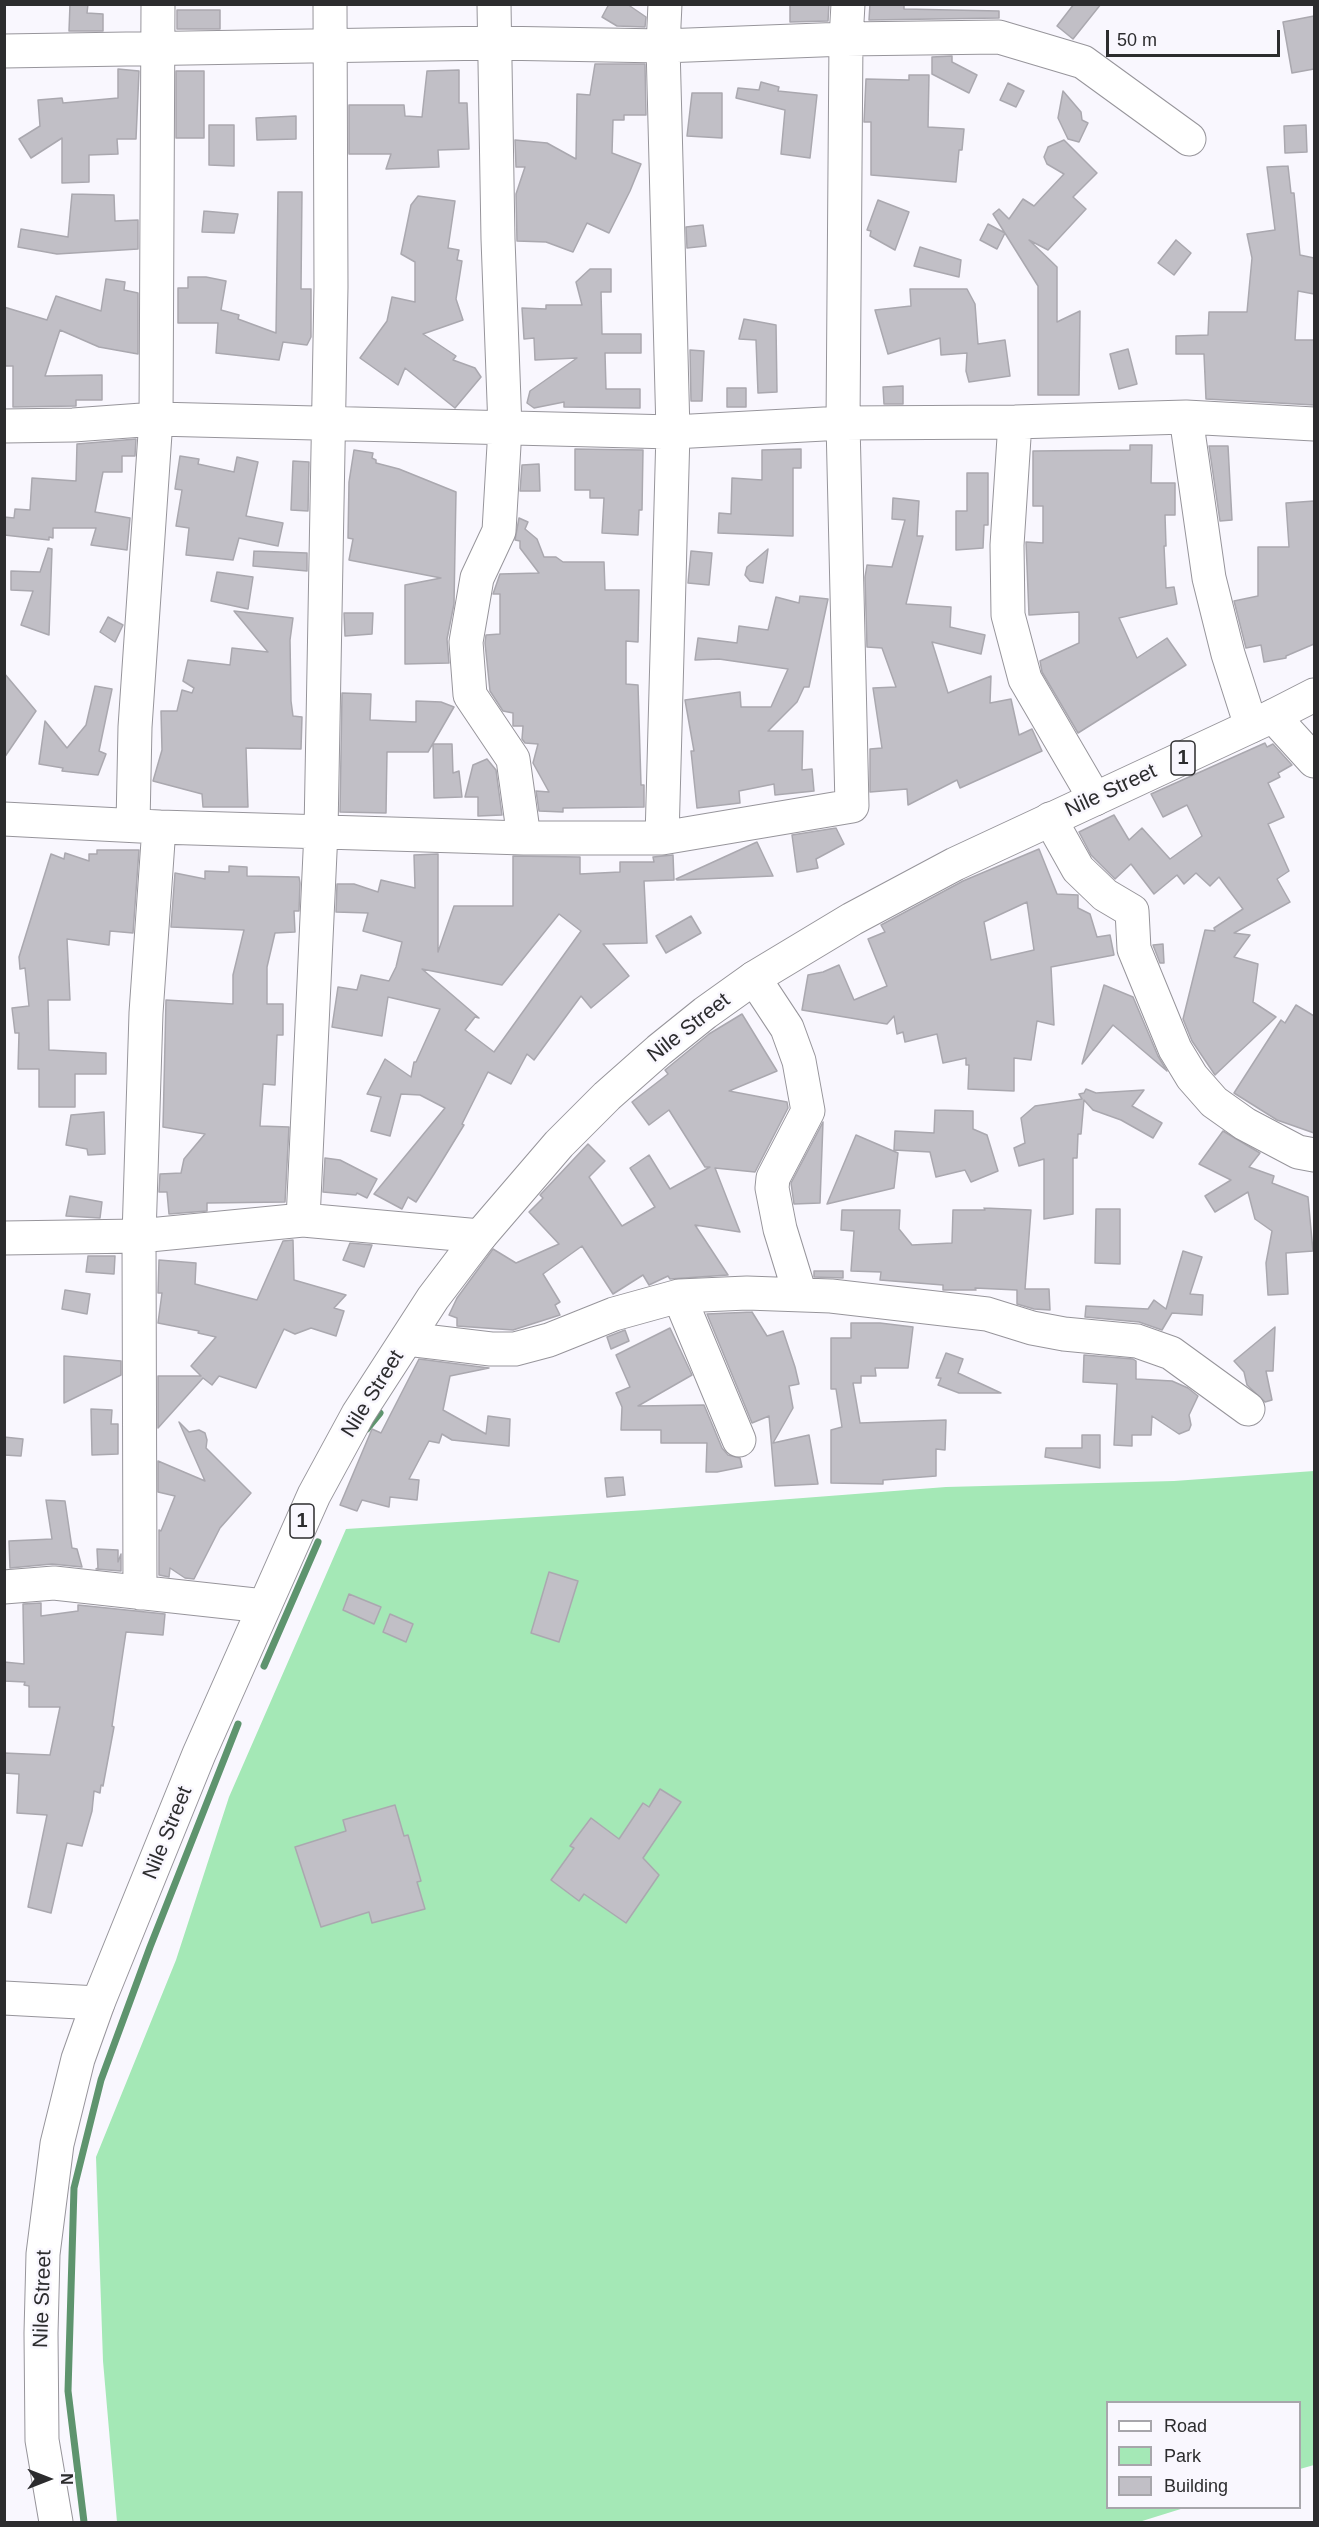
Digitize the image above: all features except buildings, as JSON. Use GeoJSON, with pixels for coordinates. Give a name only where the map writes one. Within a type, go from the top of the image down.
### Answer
{"type":"FeatureCollection","features":[{"type":"Feature","properties":{"kind":"street"},"geometry":{"type":"LineString","coordinates":[[140,1593],[139,1236],[146,1013],[146,826],[135,728],[156,419],[158,4]]}},
{"type":"Feature","properties":{"kind":"street"},"geometry":{"type":"LineString","coordinates":[[303,1220],[321,831],[331,287],[330,4]]}},
{"type":"Feature","properties":{"kind":"street"},"geometry":{"type":"LineString","coordinates":[[494,4],[498,239],[505,428],[499,531],[477,578],[466,642],[470,695],[513,759],[524,838]]}},
{"type":"Feature","properties":{"kind":"street"},"geometry":{"type":"LineString","coordinates":[[662,838],[672,432],[663,46],[665,4]]}},
{"type":"Feature","properties":{"kind":"street"},"geometry":{"type":"LineString","coordinates":[[4,819],[146,826],[524,838],[662,838],[852,806],[843,423],[848,4]]}},
{"type":"Feature","properties":{"kind":"street"},"geometry":{"type":"LineString","coordinates":[[4,51],[494,43],[663,46],[846,39],[999,37],[1083,62],[1189,139]]}},
{"type":"Feature","properties":{"kind":"street"},"geometry":{"type":"LineString","coordinates":[[4,426],[73,425],[156,419],[672,432],[843,423],[1015,422],[1186,417],[1314,424]]}},
{"type":"Feature","properties":{"kind":"street"},"geometry":{"type":"LineString","coordinates":[[1186,417],[1209,578],[1228,654],[1262,721],[1314,761]]}},
{"type":"Feature","properties":{"kind":"street"},"geometry":{"type":"LineString","coordinates":[[1015,422],[1008,545],[1008,615],[1025,679],[1095,799]]}},
{"type":"Feature","properties":{"kind":"street","name":"Nile Street"},"geometry":{"type":"LineString","coordinates":[[56,2523],[42,2440],[40,2333],[43,2254],[57,2144],[78,2059],[98,2003],[199,1754],[314,1495],[358,1414],[434,1298],[480,1236],[559,1144],[607,1096],[705,1013],[754,978],[852,919],[944,870],[1314,695]]}},
{"type":"Feature","properties":{"kind":"street"},"geometry":{"type":"LineString","coordinates":[[1050,819],[1078,870],[1105,895],[1132,911],[1134,949],[1175,1049],[1192,1077],[1214,1102],[1245,1124],[1298,1152],[1314,1155]]}},
{"type":"Feature","properties":{"kind":"street"},"geometry":{"type":"LineString","coordinates":[[754,978],[787,1028],[799,1061],[808,1111],[773,1178],[772,1188],[780,1229],[800,1294]]}},
{"type":"Feature","properties":{"kind":"street"},"geometry":{"type":"LineString","coordinates":[[4,1238],[139,1236],[303,1220],[480,1236]]}},
{"type":"Feature","properties":{"kind":"street"},"geometry":{"type":"LineString","coordinates":[[407,1340],[491,1349],[515,1349],[549,1340],[614,1314],[679,1296],[800,1294],[987,1314],[1032,1328],[1064,1334],[1137,1341],[1171,1353],[1248,1409]]}},
{"type":"Feature","properties":{"kind":"street"},"geometry":{"type":"LineString","coordinates":[[679,1296],[739,1440]]}},
{"type":"Feature","properties":{"kind":"street"},"geometry":{"type":"LineString","coordinates":[[4,1587],[54,1583],[264,1606]]}},
{"type":"Feature","properties":{"kind":"street"},"geometry":{"type":"LineString","coordinates":[[4,1998],[98,2003]]}},
{"type":"Feature","properties":{"kind":"green space"},"geometry":{"type":"Polygon","coordinates":[[[1314,1471],[1314,2465],[1301,2469],[1301,2401],[1106,2401],[1106,2509],[1181,2509],[1139,2522],[117,2522],[103,2361],[96,2157],[176,1960],[229,1797],[346,1529],[647,1510],[946,1487],[1174,1481],[1314,1471]]]}},
{"type":"Feature","properties":{"kind":"waterway"},"geometry":{"type":"LineString","coordinates":[[367,1429],[380,1413]]}},
{"type":"Feature","properties":{"kind":"waterway"},"geometry":{"type":"LineString","coordinates":[[264,1666],[318,1542]]}},
{"type":"Feature","properties":{"kind":"waterway"},"geometry":{"type":"LineString","coordinates":[[84,2522],[68,2391],[74,2188],[101,2080],[150,1947],[238,1724]]}}]}
